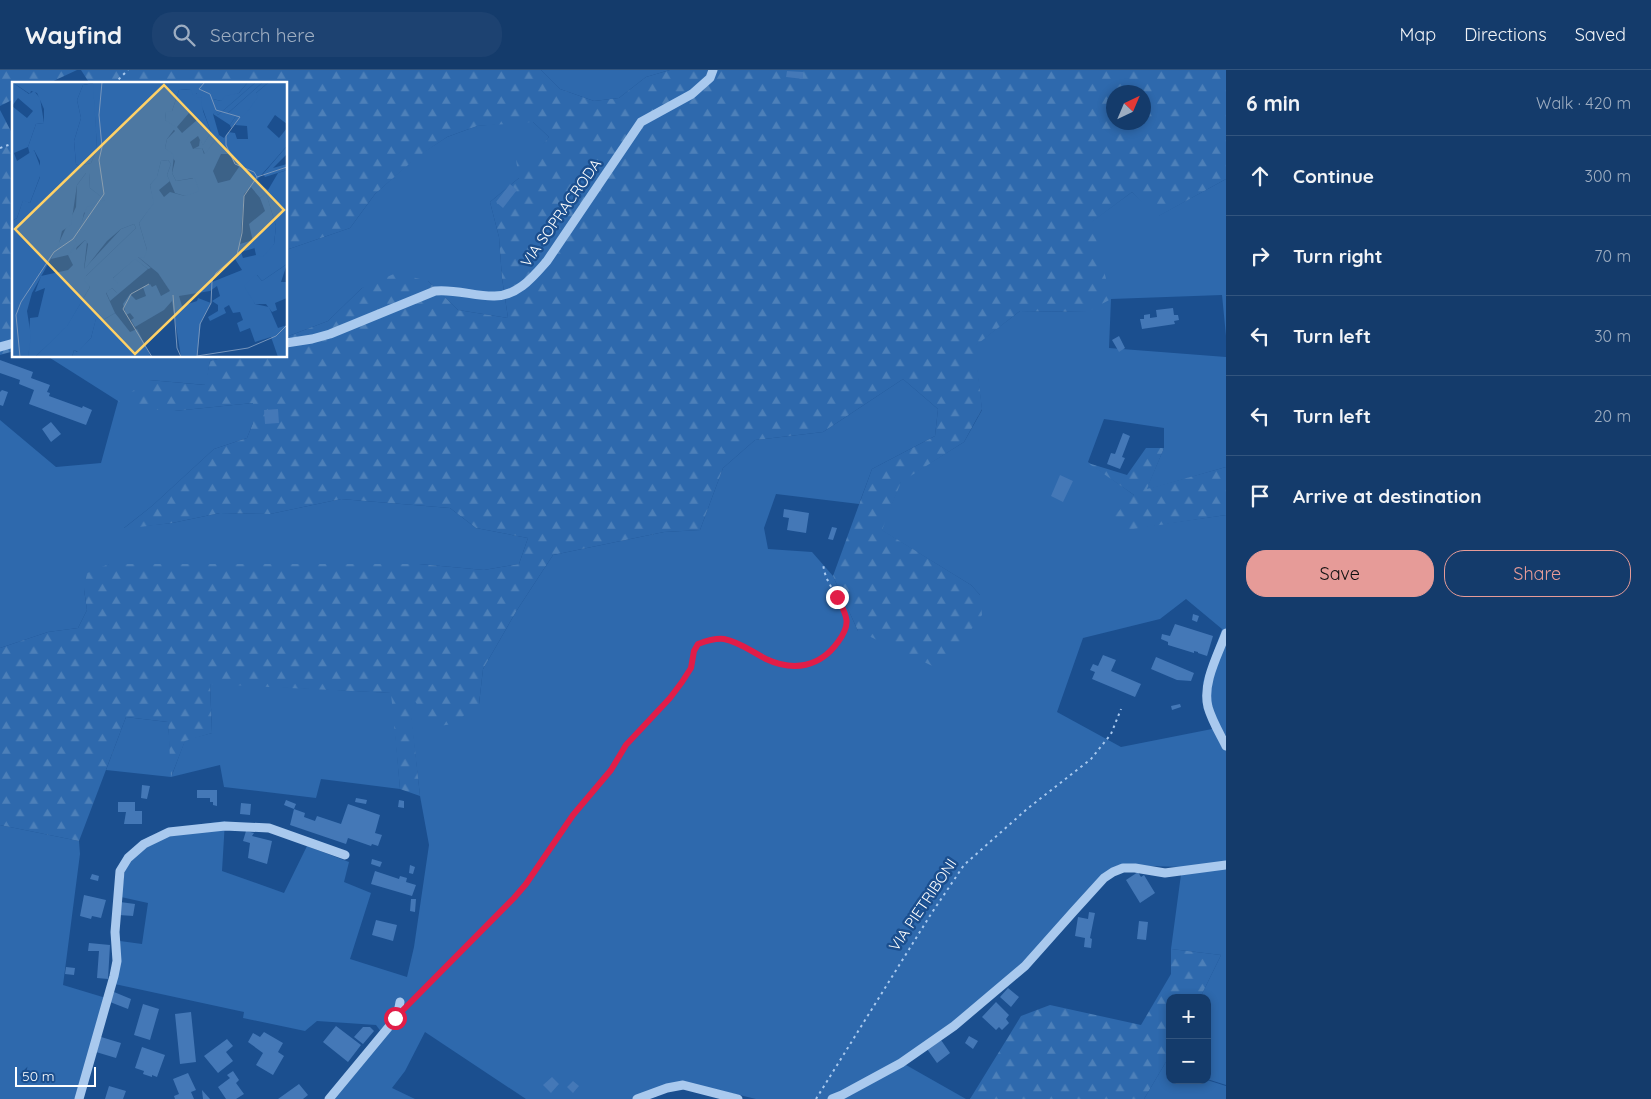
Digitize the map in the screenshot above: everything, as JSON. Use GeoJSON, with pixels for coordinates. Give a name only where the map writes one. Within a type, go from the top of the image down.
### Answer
{"type":"FeatureCollection","features":[{"type":"Feature","properties":{"kind":"street","name":"VIA SOPRACRODA"},"geometry":{"type":"LineString","coordinates":[[288,343],[330,334],[435,291],[448,290],[495,296],[509,293],[521,287],[535,275],[546,261],[642,122],[692,94],[710,78],[713,70]]}},
{"type":"Feature","properties":{"kind":"street"},"geometry":{"type":"LineString","coordinates":[[1226,633],[1209,678],[1207,698],[1210,714],[1226,746]]}},
{"type":"Feature","properties":{"kind":"street"},"geometry":{"type":"LineString","coordinates":[[80,1099],[117,961],[116,932],[120,871],[128,858],[144,844],[169,832],[225,826],[269,828],[345,854]]}},
{"type":"Feature","properties":{"kind":"street"},"geometry":{"type":"LineString","coordinates":[[832,1099],[846,1097],[901,1064],[960,1021],[1025,966],[1104,878],[1112,872],[1124,868],[1135,868],[1165,873],[1226,865]]}},
{"type":"Feature","properties":{"kind":"street"},"geometry":{"type":"LineString","coordinates":[[329,1099],[392,1023],[404,1003]]}},
{"type":"Feature","properties":{"kind":"street"},"geometry":{"type":"LineString","coordinates":[[637,1099],[667,1088],[683,1085],[738,1099]]}},
{"type":"Feature","properties":{"kind":"path"},"geometry":{"type":"LineString","coordinates":[[116,82],[128,70]]}},
{"type":"Feature","properties":{"kind":"path"},"geometry":{"type":"LineString","coordinates":[[0,148],[12,144]]}},
{"type":"Feature","properties":{"kind":"path"},"geometry":{"type":"LineString","coordinates":[[404,1003],[514,898],[526,884],[573,815],[611,770],[626,745],[670,698],[682,682],[691,668],[694,651],[698,644],[708,640],[724,639],[742,645],[773,661],[794,666],[809,665],[823,658],[834,648],[846,632],[848,625],[845,613],[826,577],[823,565]]}},
{"type":"Feature","properties":{"kind":"path","name":"VIA PIETRIBONI"},"geometry":{"type":"LineString","coordinates":[[816,1099],[931,914],[964,865],[1026,809],[1091,759],[1112,734],[1121,709]]}},
{"type":"Feature","properties":{"kind":"green space"},"geometry":{"type":"Polygon","coordinates":[[[0,70],[77,70],[51,82],[12,82],[12,100],[0,106],[0,70]]]}},
{"type":"Feature","properties":{"kind":"green space"},"geometry":{"type":"Polygon","coordinates":[[[81,70],[541,70],[560,89],[594,101],[619,98],[646,77],[670,70],[1226,70],[1226,179],[1157,217],[1132,192],[1092,222],[1111,299],[1087,312],[1020,311],[975,346],[982,409],[964,442],[901,482],[882,530],[971,585],[980,595],[982,615],[941,670],[858,631],[833,576],[872,469],[935,436],[938,409],[903,379],[823,432],[755,440],[723,468],[700,530],[664,532],[553,555],[517,610],[483,669],[479,704],[453,724],[432,727],[409,692],[420,796],[400,789],[391,693],[210,684],[212,733],[185,741],[171,777],[168,722],[126,717],[79,841],[0,825],[0,648],[48,632],[78,628],[87,610],[84,589],[87,573],[109,564],[419,564],[484,570],[519,564],[528,538],[476,528],[450,508],[341,499],[270,514],[220,513],[172,523],[123,529],[152,506],[214,449],[247,438],[253,423],[253,403],[174,411],[137,408],[118,401],[149,380],[205,385],[210,361],[221,358],[288,358],[288,336],[328,321],[362,288],[396,273],[428,281],[458,310],[508,318],[502,278],[499,237],[490,202],[519,178],[516,160],[534,155],[549,137],[533,122],[477,126],[447,137],[416,158],[375,194],[350,228],[288,249],[288,82],[89,82],[81,70]]]}},
{"type":"Feature","properties":{"kind":"green space"},"geometry":{"type":"Polygon","coordinates":[[[541,70],[670,70],[646,77],[619,98],[594,101],[560,89],[541,70]]]}},
{"type":"Feature","properties":{"kind":"green space"},"geometry":{"type":"Polygon","coordinates":[[[0,110],[12,133],[12,352],[0,355],[0,110]]]}},
{"type":"Feature","properties":{"kind":"green space"},"geometry":{"type":"Polygon","coordinates":[[[533,122],[549,137],[519,178],[490,202],[499,237],[502,278],[508,318],[458,310],[428,281],[362,288],[328,321],[288,336],[288,249],[350,228],[375,194],[416,157],[447,137],[477,126],[533,122]]]}},
{"type":"Feature","properties":{"kind":"green space"},"geometry":{"type":"Polygon","coordinates":[[[1226,179],[1226,336],[1222,295],[1111,299],[1109,348],[1226,357],[1226,467],[1146,490],[1164,448],[1164,428],[1104,419],[1088,462],[1134,495],[1120,530],[1226,515],[1226,1085],[1211,1080],[1211,994],[1202,994],[1221,955],[1171,949],[1182,867],[1118,865],[1016,970],[951,1025],[899,1061],[966,1099],[756,1099],[693,1084],[638,1099],[526,1099],[425,1032],[405,1071],[392,1088],[415,1099],[326,1099],[382,1033],[376,1025],[317,1021],[305,1031],[243,1018],[244,1012],[110,983],[120,941],[142,944],[148,903],[121,897],[125,869],[148,837],[196,825],[225,821],[222,871],[284,893],[307,846],[349,862],[344,882],[371,893],[350,959],[407,977],[414,947],[429,845],[420,796],[408,691],[479,704],[483,669],[517,610],[553,555],[664,532],[700,530],[723,468],[755,440],[823,432],[903,379],[938,409],[935,436],[872,469],[859,504],[776,494],[764,528],[768,549],[812,552],[833,576],[858,631],[980,595],[971,585],[881,530],[901,481],[964,442],[982,410],[974,346],[1020,311],[1087,312],[1091,222],[1132,192],[1158,216],[1226,179]],[[1186,599],[1160,619],[1083,638],[1057,712],[1121,747],[1212,729],[1203,682],[1222,629],[1186,599]]]}},
{"type":"Feature","properties":{"kind":"green space"},"geometry":{"type":"Polygon","coordinates":[[[50,358],[221,358],[210,361],[206,385],[149,380],[174,411],[253,403],[253,423],[247,438],[214,449],[152,506],[124,528],[172,523],[220,513],[270,514],[341,499],[450,508],[476,528],[528,538],[519,564],[484,570],[419,564],[109,564],[84,589],[87,610],[78,628],[48,632],[0,648],[0,420],[56,467],[101,463],[118,401],[50,358]]]}},
{"type":"Feature","properties":{"kind":"green space"},"geometry":{"type":"Polygon","coordinates":[[[1146,448],[1164,448],[1147,489],[1226,467],[1226,515],[1120,531],[1113,517],[1134,495],[1088,463],[1127,475],[1146,448]]]}},
{"type":"Feature","properties":{"kind":"green space"},"geometry":{"type":"Polygon","coordinates":[[[210,683],[392,693],[400,789],[321,779],[316,798],[224,787],[220,765],[171,777],[106,770],[126,717],[168,722],[172,775],[185,740],[212,733],[210,683]]]}},
{"type":"Feature","properties":{"kind":"green space"},"geometry":{"type":"Polygon","coordinates":[[[0,825],[79,841],[80,854],[63,985],[106,998],[78,1099],[0,1099],[0,825]]]}},
{"type":"Feature","properties":{"kind":"green space"},"geometry":{"type":"Polygon","coordinates":[[[1171,949],[1221,955],[1202,994],[1166,994],[1166,1062],[1144,1099],[970,1099],[1021,1016],[1050,1005],[1141,1025],[1171,974],[1171,949]]]}},
{"type":"Feature","properties":{"kind":"green space"},"geometry":{"type":"Polygon","coordinates":[[[1166,1062],[1166,1084],[1211,1084],[1211,1081],[1226,1086],[1226,1099],[1144,1099],[1166,1062]]]}},
{"type":"Feature","properties":{"kind":"building"},"geometry":{"type":"Polygon","coordinates":[[[787,71],[803,72],[803,79],[786,77],[787,71]]]}},
{"type":"Feature","properties":{"kind":"building"},"geometry":{"type":"Polygon","coordinates":[[[510,184],[517,190],[503,208],[496,202],[510,184]]]}},
{"type":"Feature","properties":{"kind":"building"},"geometry":{"type":"Polygon","coordinates":[[[1173,308],[1174,315],[1178,315],[1179,320],[1174,321],[1175,324],[1142,329],[1140,319],[1144,319],[1144,315],[1150,314],[1150,318],[1157,317],[1156,310],[1173,308]]]}},
{"type":"Feature","properties":{"kind":"building"},"geometry":{"type":"Polygon","coordinates":[[[1119,336],[1125,348],[1119,352],[1112,340],[1119,336]]]}},
{"type":"Feature","properties":{"kind":"building"},"geometry":{"type":"Polygon","coordinates":[[[0,360],[33,372],[31,378],[50,385],[47,392],[50,393],[49,396],[92,410],[86,425],[29,404],[34,390],[19,384],[20,380],[0,373],[0,360]]]}},
{"type":"Feature","properties":{"kind":"building"},"geometry":{"type":"Polygon","coordinates":[[[2,390],[8,392],[3,406],[0,405],[0,392],[2,390]]]}},
{"type":"Feature","properties":{"kind":"building"},"geometry":{"type":"Polygon","coordinates":[[[278,409],[279,423],[265,424],[264,410],[278,409]]]}},
{"type":"Feature","properties":{"kind":"building"},"geometry":{"type":"Polygon","coordinates":[[[51,422],[61,434],[51,442],[42,429],[51,422]]]}},
{"type":"Feature","properties":{"kind":"building"},"geometry":{"type":"Polygon","coordinates":[[[1123,433],[1130,436],[1122,457],[1125,458],[1120,469],[1107,464],[1111,453],[1115,454],[1123,433]]]}},
{"type":"Feature","properties":{"kind":"building"},"geometry":{"type":"Polygon","coordinates":[[[1060,475],[1073,481],[1063,502],[1051,496],[1060,475]]]}},
{"type":"Feature","properties":{"kind":"building"},"geometry":{"type":"Polygon","coordinates":[[[784,509],[809,513],[806,533],[787,530],[789,518],[783,517],[784,509]]]}},
{"type":"Feature","properties":{"kind":"building"},"geometry":{"type":"Polygon","coordinates":[[[832,527],[837,528],[833,540],[828,539],[832,527]]]}},
{"type":"Feature","properties":{"kind":"building"},"geometry":{"type":"Polygon","coordinates":[[[1193,614],[1199,616],[1197,622],[1192,620],[1193,614]]]}},
{"type":"Feature","properties":{"kind":"building"},"geometry":{"type":"Polygon","coordinates":[[[1175,624],[1213,636],[1207,656],[1168,645],[1168,642],[1161,639],[1162,634],[1170,636],[1175,624]]]}},
{"type":"Feature","properties":{"kind":"building"},"geometry":{"type":"Polygon","coordinates":[[[1103,655],[1116,660],[1111,671],[1141,684],[1135,697],[1092,679],[1095,672],[1090,670],[1093,664],[1098,666],[1103,655]]]}},
{"type":"Feature","properties":{"kind":"building"},"geometry":{"type":"Polygon","coordinates":[[[1156,657],[1194,673],[1191,681],[1177,680],[1151,669],[1156,657]]]}},
{"type":"Feature","properties":{"kind":"building"},"geometry":{"type":"Polygon","coordinates":[[[1180,704],[1181,707],[1172,710],[1171,706],[1180,704]]]}},
{"type":"Feature","properties":{"kind":"building"},"geometry":{"type":"Polygon","coordinates":[[[142,785],[150,786],[147,799],[141,798],[142,785]]]}},
{"type":"Feature","properties":{"kind":"building"},"geometry":{"type":"Polygon","coordinates":[[[197,790],[217,790],[217,806],[210,802],[210,798],[197,798],[197,790]]]}},
{"type":"Feature","properties":{"kind":"building"},"geometry":{"type":"Polygon","coordinates":[[[356,798],[367,800],[366,804],[355,802],[356,798]]]}},
{"type":"Feature","properties":{"kind":"building"},"geometry":{"type":"Polygon","coordinates":[[[286,800],[296,804],[294,809],[284,805],[286,800]]]}},
{"type":"Feature","properties":{"kind":"building"},"geometry":{"type":"Polygon","coordinates":[[[399,800],[404,801],[404,808],[398,807],[399,800]]]}},
{"type":"Feature","properties":{"kind":"building"},"geometry":{"type":"Polygon","coordinates":[[[118,802],[135,802],[135,811],[142,811],[142,824],[124,824],[126,812],[118,812],[118,802]]]}},
{"type":"Feature","properties":{"kind":"building"},"geometry":{"type":"Polygon","coordinates":[[[241,803],[251,804],[250,815],[240,814],[241,803]]]}},
{"type":"Feature","properties":{"kind":"building"},"geometry":{"type":"Polygon","coordinates":[[[348,804],[380,815],[375,833],[382,835],[378,846],[372,844],[371,846],[348,838],[346,844],[290,825],[294,809],[305,813],[304,817],[315,821],[317,816],[341,824],[348,804]]]}},
{"type":"Feature","properties":{"kind":"building"},"geometry":{"type":"Polygon","coordinates":[[[246,831],[254,833],[252,836],[272,841],[267,864],[248,858],[250,843],[243,841],[246,831]]]}},
{"type":"Feature","properties":{"kind":"building"},"geometry":{"type":"Polygon","coordinates":[[[372,859],[382,862],[380,867],[371,864],[372,859]]]}},
{"type":"Feature","properties":{"kind":"building"},"geometry":{"type":"Polygon","coordinates":[[[410,865],[415,867],[413,874],[409,873],[410,865]]]}},
{"type":"Feature","properties":{"kind":"building"},"geometry":{"type":"Polygon","coordinates":[[[375,871],[399,879],[400,876],[407,878],[406,882],[416,885],[412,896],[371,884],[375,871]]]}},
{"type":"Feature","properties":{"kind":"building"},"geometry":{"type":"Polygon","coordinates":[[[1138,872],[1141,877],[1144,875],[1155,893],[1140,903],[1126,880],[1138,872]]]}},
{"type":"Feature","properties":{"kind":"building"},"geometry":{"type":"Polygon","coordinates":[[[92,874],[99,876],[98,881],[90,879],[92,874]]]}},
{"type":"Feature","properties":{"kind":"building"},"geometry":{"type":"Polygon","coordinates":[[[84,895],[106,900],[101,918],[92,916],[91,919],[80,916],[84,895]]]}},
{"type":"Feature","properties":{"kind":"building"},"geometry":{"type":"Polygon","coordinates":[[[411,899],[416,899],[415,912],[410,911],[411,899]]]}},
{"type":"Feature","properties":{"kind":"building"},"geometry":{"type":"Polygon","coordinates":[[[120,902],[135,904],[133,916],[119,915],[120,902]]]}},
{"type":"Feature","properties":{"kind":"building"},"geometry":{"type":"Polygon","coordinates":[[[1089,912],[1095,913],[1090,938],[1092,939],[1091,948],[1084,947],[1085,938],[1075,936],[1078,917],[1088,919],[1089,912]]]}},
{"type":"Feature","properties":{"kind":"building"},"geometry":{"type":"Polygon","coordinates":[[[376,920],[397,925],[393,941],[372,935],[376,920]]]}},
{"type":"Feature","properties":{"kind":"building"},"geometry":{"type":"Polygon","coordinates":[[[1139,921],[1148,922],[1146,940],[1137,939],[1139,921]]]}},
{"type":"Feature","properties":{"kind":"building"},"geometry":{"type":"Polygon","coordinates":[[[89,943],[110,945],[108,979],[97,978],[99,951],[88,951],[89,943]]]}},
{"type":"Feature","properties":{"kind":"building"},"geometry":{"type":"Polygon","coordinates":[[[66,967],[75,968],[74,975],[65,974],[66,967]]]}},
{"type":"Feature","properties":{"kind":"building"},"geometry":{"type":"Polygon","coordinates":[[[1008,988],[1019,997],[1011,1007],[1000,997],[1008,988]]]}},
{"type":"Feature","properties":{"kind":"building"},"geometry":{"type":"Polygon","coordinates":[[[114,992],[131,999],[128,1009],[110,1002],[114,992]]]}},
{"type":"Feature","properties":{"kind":"building"},"geometry":{"type":"Polygon","coordinates":[[[996,1002],[1009,1015],[1006,1019],[1009,1023],[1002,1030],[999,1027],[996,1030],[982,1017],[996,1002]]]}},
{"type":"Feature","properties":{"kind":"building"},"geometry":{"type":"Polygon","coordinates":[[[143,1004],[159,1009],[150,1040],[134,1035],[143,1004]]]}},
{"type":"Feature","properties":{"kind":"building"},"geometry":{"type":"Polygon","coordinates":[[[191,1012],[196,1062],[180,1064],[175,1014],[191,1012]]]}},
{"type":"Feature","properties":{"kind":"building"},"geometry":{"type":"Polygon","coordinates":[[[336,1026],[361,1045],[348,1062],[323,1042],[336,1026]]]}},
{"type":"Feature","properties":{"kind":"building"},"geometry":{"type":"Polygon","coordinates":[[[363,1027],[370,1027],[374,1031],[363,1044],[354,1037],[363,1027]]]}},
{"type":"Feature","properties":{"kind":"building"},"geometry":{"type":"Polygon","coordinates":[[[264,1032],[283,1043],[278,1052],[284,1056],[273,1075],[256,1065],[263,1053],[248,1042],[253,1033],[260,1037],[264,1032]]]}},
{"type":"Feature","properties":{"kind":"building"},"geometry":{"type":"Polygon","coordinates":[[[969,1036],[978,1041],[973,1049],[965,1043],[969,1036]]]}},
{"type":"Feature","properties":{"kind":"building"},"geometry":{"type":"Polygon","coordinates":[[[101,1037],[121,1043],[116,1058],[96,1052],[101,1037]]]}},
{"type":"Feature","properties":{"kind":"building"},"geometry":{"type":"Polygon","coordinates":[[[227,1039],[233,1046],[226,1052],[233,1061],[218,1073],[204,1056],[227,1039]]]}},
{"type":"Feature","properties":{"kind":"building"},"geometry":{"type":"Polygon","coordinates":[[[941,1040],[950,1053],[937,1063],[927,1049],[941,1040]]]}},
{"type":"Feature","properties":{"kind":"building"},"geometry":{"type":"Polygon","coordinates":[[[142,1047],[165,1055],[157,1077],[143,1074],[144,1071],[135,1068],[142,1047]]]}},
{"type":"Feature","properties":{"kind":"building"},"geometry":{"type":"Polygon","coordinates":[[[233,1071],[239,1080],[236,1083],[244,1094],[236,1099],[226,1099],[218,1087],[230,1078],[227,1075],[233,1071]]]}},
{"type":"Feature","properties":{"kind":"building"},"geometry":{"type":"Polygon","coordinates":[[[188,1073],[196,1090],[191,1092],[194,1099],[175,1099],[174,1096],[179,1094],[173,1079],[188,1073]]]}},
{"type":"Feature","properties":{"kind":"building"},"geometry":{"type":"Polygon","coordinates":[[[552,1077],[559,1084],[551,1093],[543,1085],[552,1077]]]}},
{"type":"Feature","properties":{"kind":"building"},"geometry":{"type":"Polygon","coordinates":[[[573,1081],[579,1086],[573,1093],[567,1087],[573,1081]]]}},
{"type":"Feature","properties":{"kind":"building"},"geometry":{"type":"Polygon","coordinates":[[[299,1084],[308,1095],[303,1099],[278,1099],[299,1084]]]}},
{"type":"Feature","properties":{"kind":"building"},"geometry":{"type":"Polygon","coordinates":[[[109,1086],[126,1091],[123,1099],[105,1099],[109,1086]]]}},
{"type":"Feature","properties":{"kind":"building"},"geometry":{"type":"Polygon","coordinates":[[[202,1090],[210,1099],[203,1099],[202,1090]]]}},
{"type":"Feature","properties":{"kind":"route"},"geometry":{"type":"LineString","coordinates":[[395,1018],[526,884],[546,852],[573,815],[611,770],[626,745],[670,698],[682,682],[691,668],[694,651],[698,644],[708,640],[724,639],[742,645],[779,664],[809,665],[823,658],[834,648],[846,632],[848,625],[845,613],[837,597]]}}]}
